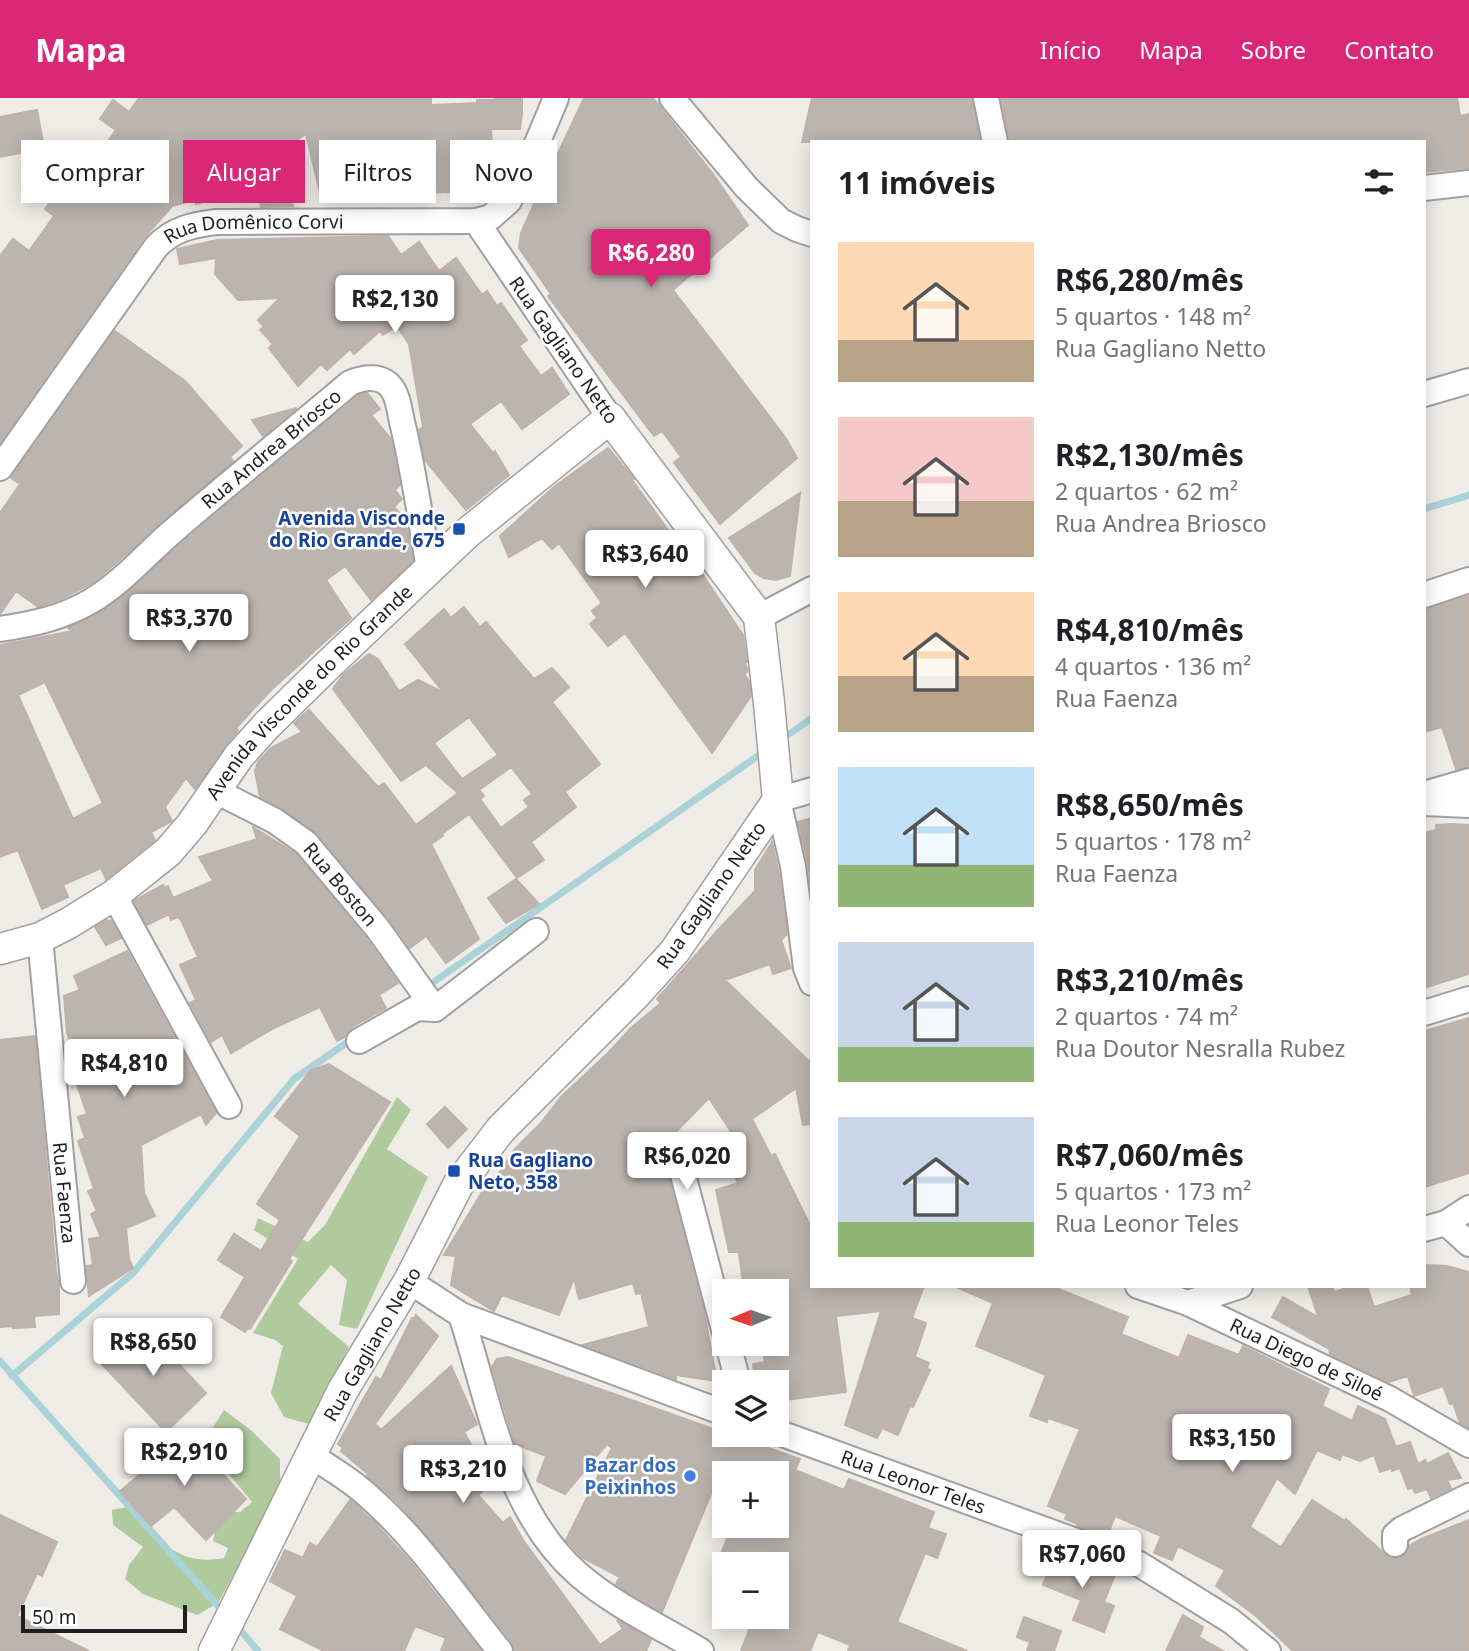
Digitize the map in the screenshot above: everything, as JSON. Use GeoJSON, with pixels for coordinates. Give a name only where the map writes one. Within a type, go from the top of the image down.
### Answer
{"type":"FeatureCollection","features":[{"type":"Feature","properties":{"kind":"street","name":"Rua Domênico Corvi"},"geometry":{"type":"LineString","coordinates":[[0,468],[156,247],[174,232],[190,225],[216,222],[476,221],[491,217],[509,201],[556,98]]}},
{"type":"Feature","properties":{"kind":"street"},"geometry":{"type":"LineString","coordinates":[[671,98],[747,188],[781,221],[810,233]]}},
{"type":"Feature","properties":{"kind":"street"},"geometry":{"type":"LineString","coordinates":[[986,98],[995,140]]}},
{"type":"Feature","properties":{"kind":"street"},"geometry":{"type":"LineString","coordinates":[[1426,188],[1469,183]]}},
{"type":"Feature","properties":{"kind":"street","name":"Rua Gagliano Netto"},"geometry":{"type":"LineString","coordinates":[[214,1651],[343,1390],[409,1282],[458,1185],[501,1129],[636,995],[675,951],[778,800],[759,617],[610,418],[476,221]]}},
{"type":"Feature","properties":{"kind":"street","name":"Rua Andrea Briosco"},"geometry":{"type":"LineString","coordinates":[[0,629],[62,616],[94,600],[350,383],[362,378],[372,377],[393,388],[410,455],[429,569]]}},
{"type":"Feature","properties":{"kind":"street"},"geometry":{"type":"LineString","coordinates":[[1426,393],[1469,381]]}},
{"type":"Feature","properties":{"kind":"street","name":"Avenida Visconde do Rio Grande"},"geometry":{"type":"LineString","coordinates":[[0,949],[40,938],[114,895],[168,852],[239,757],[267,725],[466,534],[610,418]]}},
{"type":"Feature","properties":{"kind":"street"},"geometry":{"type":"LineString","coordinates":[[1426,594],[1469,580]]}},
{"type":"Feature","properties":{"kind":"street"},"geometry":{"type":"LineString","coordinates":[[759,617],[810,590]]}},
{"type":"Feature","properties":{"kind":"street"},"geometry":{"type":"LineString","coordinates":[[1426,793],[1469,781]]}},
{"type":"Feature","properties":{"kind":"street","name":"Rua Boston"},"geometry":{"type":"LineString","coordinates":[[216,790],[288,828],[306,843],[378,929],[435,1009]]}},
{"type":"Feature","properties":{"kind":"street"},"geometry":{"type":"LineString","coordinates":[[810,791],[778,800],[793,866],[806,968],[810,978]]}},
{"type":"Feature","properties":{"kind":"street"},"geometry":{"type":"LineString","coordinates":[[1426,803],[1469,805]]}},
{"type":"Feature","properties":{"kind":"street"},"geometry":{"type":"LineString","coordinates":[[114,895],[229,1106]]}},
{"type":"Feature","properties":{"kind":"street"},"geometry":{"type":"LineString","coordinates":[[359,1041],[417,1008],[435,1009],[536,930]]}},
{"type":"Feature","properties":{"kind":"street","name":"Rua Faenza"},"geometry":{"type":"LineString","coordinates":[[40,938],[73,1281]]}},
{"type":"Feature","properties":{"kind":"street"},"geometry":{"type":"LineString","coordinates":[[1426,1012],[1469,999]]}},
{"type":"Feature","properties":{"kind":"street"},"geometry":{"type":"LineString","coordinates":[[681,1167],[712,1285]]}},
{"type":"Feature","properties":{"kind":"street"},"geometry":{"type":"LineString","coordinates":[[1435,1226],[1469,1208]]}},
{"type":"Feature","properties":{"kind":"street"},"geometry":{"type":"LineString","coordinates":[[1435,1226],[1469,1244]]}},
{"type":"Feature","properties":{"kind":"street"},"geometry":{"type":"LineString","coordinates":[[409,1282],[461,1315],[712,1409]]}},
{"type":"Feature","properties":{"kind":"street","name":"Rua Diego de Siloé"},"geometry":{"type":"LineString","coordinates":[[1144,1288],[1188,1303],[1390,1399],[1469,1445]]}},
{"type":"Feature","properties":{"kind":"street"},"geometry":{"type":"LineString","coordinates":[[1188,1303],[1234,1288]]}},
{"type":"Feature","properties":{"kind":"street"},"geometry":{"type":"LineString","coordinates":[[461,1315],[505,1457],[534,1521],[548,1542],[580,1576],[701,1651]]}},
{"type":"Feature","properties":{"kind":"street","name":"Rua Leonor Teles"},"geometry":{"type":"LineString","coordinates":[[789,1436],[1139,1564],[1231,1620],[1268,1651]]}},
{"type":"Feature","properties":{"kind":"street"},"geometry":{"type":"LineString","coordinates":[[310,1455],[342,1475],[383,1509],[419,1548],[500,1651]]}},
{"type":"Feature","properties":{"kind":"street"},"geometry":{"type":"LineString","coordinates":[[1395,1544],[1395,1535],[1402,1529],[1469,1496]]}},
{"type":"Feature","properties":{"kind":"green space"},"geometry":{"type":"Polygon","coordinates":[[[397,1097],[411,1110],[387,1149],[428,1177],[357,1329],[339,1325],[347,1280],[331,1265],[298,1304],[349,1347],[309,1424],[284,1417],[271,1393],[283,1346],[275,1340],[253,1333],[298,1259],[254,1230],[258,1218],[308,1242],[325,1225],[397,1097]]]}},
{"type":"Feature","properties":{"kind":"green space"},"geometry":{"type":"Polygon","coordinates":[[[224,1410],[252,1431],[280,1459],[280,1489],[218,1603],[197,1615],[143,1594],[125,1579],[129,1565],[143,1547],[113,1525],[112,1510],[127,1507],[158,1539],[180,1554],[208,1560],[224,1558],[228,1548],[213,1541],[216,1526],[232,1512],[240,1512],[252,1502],[203,1443],[224,1410]]]}},
{"type":"Feature","properties":{"kind":"building"},"geometry":{"type":"Polygon","coordinates":[[[139,98],[431,98],[431,105],[522,98],[520,129],[491,129],[492,140],[450,140],[450,192],[436,192],[436,140],[319,140],[319,188],[306,134],[297,140],[183,140],[184,203],[172,206],[144,238],[0,442],[0,256],[13,239],[29,251],[54,216],[45,209],[49,203],[169,203],[169,140],[109,140],[116,130],[100,119],[113,100],[129,112],[139,98]]]}},
{"type":"Feature","properties":{"kind":"building"},"geometry":{"type":"Polygon","coordinates":[[[584,98],[653,98],[713,174],[748,225],[673,290],[785,437],[797,458],[720,524],[674,463],[681,457],[662,431],[654,436],[548,296],[551,294],[519,248],[521,233],[535,203],[557,203],[557,156],[584,98]]]}},
{"type":"Feature","properties":{"kind":"building"},"geometry":{"type":"Polygon","coordinates":[[[812,98],[972,98],[980,140],[810,140],[802,142],[812,98]]]}},
{"type":"Feature","properties":{"kind":"building"},"geometry":{"type":"Polygon","coordinates":[[[1001,98],[1457,98],[1460,116],[1469,114],[1469,168],[1426,172],[1426,140],[1010,140],[1001,98]]]}},
{"type":"Feature","properties":{"kind":"building"},"geometry":{"type":"Polygon","coordinates":[[[37,110],[43,140],[21,140],[21,153],[0,157],[0,117],[37,110]]]}},
{"type":"Feature","properties":{"kind":"building"},"geometry":{"type":"Polygon","coordinates":[[[260,203],[292,203],[293,206],[261,207],[260,203]]]}},
{"type":"Feature","properties":{"kind":"building"},"geometry":{"type":"Polygon","coordinates":[[[388,236],[401,255],[419,242],[439,271],[456,258],[482,295],[487,291],[497,306],[501,303],[527,340],[519,346],[541,376],[552,368],[569,394],[522,429],[501,401],[470,424],[493,453],[495,451],[509,475],[466,510],[425,460],[419,430],[423,427],[409,344],[397,326],[383,335],[380,331],[354,354],[350,349],[327,370],[321,364],[298,386],[269,348],[273,344],[260,330],[264,327],[258,320],[280,298],[238,300],[215,274],[216,258],[180,264],[177,249],[217,240],[388,236]]]}},
{"type":"Feature","properties":{"kind":"building"},"geometry":{"type":"Polygon","coordinates":[[[115,331],[185,381],[242,446],[230,457],[233,461],[94,582],[38,607],[16,591],[0,614],[0,513],[20,484],[11,478],[115,331]]]}},
{"type":"Feature","properties":{"kind":"building"},"geometry":{"type":"Polygon","coordinates":[[[367,393],[380,409],[371,415],[391,439],[400,485],[395,490],[402,499],[394,507],[406,520],[403,525],[408,530],[413,561],[371,600],[345,566],[326,580],[351,618],[271,690],[236,728],[238,730],[195,789],[186,778],[165,807],[172,821],[151,832],[155,840],[106,879],[101,868],[63,885],[68,897],[42,909],[18,850],[0,857],[0,645],[73,631],[68,628],[110,606],[358,396],[367,393]],[[45,682],[18,695],[73,819],[103,803],[45,682]]]}},
{"type":"Feature","properties":{"kind":"building"},"geometry":{"type":"Polygon","coordinates":[[[297,408],[263,436],[252,420],[297,408]]]}},
{"type":"Feature","properties":{"kind":"building"},"geometry":{"type":"Polygon","coordinates":[[[608,448],[634,479],[632,480],[673,537],[675,535],[689,554],[743,635],[748,671],[744,674],[749,681],[751,696],[712,753],[625,633],[608,646],[590,624],[597,618],[592,611],[602,603],[559,543],[552,549],[542,538],[509,557],[500,536],[555,486],[608,448]]]}},
{"type":"Feature","properties":{"kind":"building"},"geometry":{"type":"Polygon","coordinates":[[[800,493],[790,576],[776,580],[764,578],[755,573],[729,538],[800,493]]]}},
{"type":"Feature","properties":{"kind":"building"},"geometry":{"type":"Polygon","coordinates":[[[1469,596],[1469,767],[1456,769],[1442,727],[1426,731],[1426,608],[1469,596]]]}},
{"type":"Feature","properties":{"kind":"building"},"geometry":{"type":"Polygon","coordinates":[[[464,607],[480,627],[486,622],[534,679],[552,668],[569,687],[552,702],[600,764],[565,792],[576,807],[531,842],[544,860],[517,878],[469,814],[431,844],[479,939],[446,963],[426,936],[410,948],[317,833],[283,809],[260,797],[255,771],[258,762],[271,748],[302,732],[294,723],[309,710],[378,787],[384,783],[416,825],[458,793],[426,765],[401,781],[333,689],[343,675],[369,654],[378,659],[399,691],[418,680],[444,693],[405,644],[444,609],[451,618],[464,607]],[[469,717],[434,743],[462,779],[498,755],[469,717]],[[511,767],[479,790],[484,796],[480,799],[501,828],[529,807],[524,800],[532,794],[511,767]]]}},
{"type":"Feature","properties":{"kind":"building"},"geometry":{"type":"Polygon","coordinates":[[[810,819],[810,880],[808,863],[798,822],[810,819]]]}},
{"type":"Feature","properties":{"kind":"building"},"geometry":{"type":"Polygon","coordinates":[[[1436,825],[1469,825],[1469,974],[1426,987],[1426,832],[1436,830],[1436,825]]]}},
{"type":"Feature","properties":{"kind":"building"},"geometry":{"type":"Polygon","coordinates":[[[253,827],[296,854],[366,938],[398,983],[379,995],[386,1008],[353,1026],[345,1037],[337,1041],[320,1007],[274,1028],[231,1053],[222,1035],[211,1042],[190,1003],[196,1000],[180,965],[198,957],[181,920],[178,917],[171,920],[169,914],[147,925],[134,901],[163,885],[164,888],[168,886],[173,898],[213,881],[199,857],[257,839],[253,827]]]}},
{"type":"Feature","properties":{"kind":"building"},"geometry":{"type":"Polygon","coordinates":[[[772,842],[787,934],[781,940],[791,968],[773,974],[770,964],[725,980],[810,1062],[810,1124],[803,1125],[796,1088],[752,1119],[771,1156],[775,1154],[810,1225],[810,1288],[923,1288],[912,1318],[926,1323],[915,1357],[929,1363],[927,1368],[930,1370],[898,1435],[882,1428],[877,1438],[845,1425],[881,1311],[836,1316],[846,1392],[789,1399],[789,1370],[754,1370],[753,1364],[765,1362],[764,1356],[789,1356],[789,1279],[742,1279],[739,1252],[729,1252],[716,1190],[738,1183],[723,1152],[739,1144],[709,1098],[661,1147],[670,1155],[667,1171],[704,1312],[715,1370],[712,1370],[712,1380],[676,1375],[676,1379],[583,1345],[649,1327],[641,1293],[636,1294],[633,1283],[579,1299],[574,1278],[559,1315],[502,1295],[494,1311],[451,1285],[456,1256],[444,1255],[491,1177],[496,1178],[515,1149],[540,1124],[562,1096],[631,1028],[661,1003],[657,999],[755,891],[755,870],[772,842]]]}},
{"type":"Feature","properties":{"kind":"building"},"geometry":{"type":"Polygon","coordinates":[[[516,879],[539,904],[506,923],[488,898],[516,879]]]}},
{"type":"Feature","properties":{"kind":"building"},"geometry":{"type":"Polygon","coordinates":[[[106,920],[111,921],[121,938],[106,945],[95,927],[106,920]]]}},
{"type":"Feature","properties":{"kind":"building"},"geometry":{"type":"Polygon","coordinates":[[[127,951],[216,1113],[206,1125],[201,1114],[141,1145],[144,1193],[155,1216],[126,1228],[129,1259],[133,1268],[89,1296],[86,1266],[93,1265],[89,1239],[101,1237],[91,1214],[97,1211],[88,1191],[94,1189],[78,1141],[85,1138],[78,1117],[87,1114],[76,1082],[85,1079],[67,1033],[64,996],[80,990],[74,976],[127,951]]]}},
{"type":"Feature","properties":{"kind":"building"},"geometry":{"type":"Polygon","coordinates":[[[1469,1018],[1469,1173],[1426,1187],[1427,1115],[1426,1030],[1469,1018]]]}},
{"type":"Feature","properties":{"kind":"building"},"geometry":{"type":"Polygon","coordinates":[[[35,1036],[59,1285],[59,1314],[34,1316],[35,1327],[0,1327],[0,1040],[35,1036]]]}},
{"type":"Feature","properties":{"kind":"building"},"geometry":{"type":"Polygon","coordinates":[[[329,1064],[390,1102],[289,1259],[292,1261],[250,1329],[245,1332],[221,1317],[245,1277],[218,1260],[234,1234],[261,1251],[280,1220],[257,1204],[300,1136],[275,1116],[311,1070],[329,1064]]]}},
{"type":"Feature","properties":{"kind":"building"},"geometry":{"type":"Polygon","coordinates":[[[445,1107],[467,1129],[448,1148],[427,1124],[445,1107]]]}},
{"type":"Feature","properties":{"kind":"building"},"geometry":{"type":"Polygon","coordinates":[[[1426,1265],[1447,1266],[1469,1272],[1469,1428],[1460,1423],[1443,1386],[1414,1396],[1408,1376],[1389,1382],[1330,1354],[1329,1349],[1272,1317],[1283,1297],[1318,1317],[1309,1288],[1333,1288],[1334,1292],[1347,1288],[1368,1288],[1374,1307],[1412,1295],[1410,1288],[1426,1288],[1426,1265]]]}},
{"type":"Feature","properties":{"kind":"building"},"geometry":{"type":"Polygon","coordinates":[[[959,1288],[1056,1288],[1128,1317],[1121,1334],[1179,1358],[1188,1335],[1239,1355],[1243,1346],[1329,1389],[1322,1406],[1352,1421],[1358,1406],[1385,1419],[1396,1447],[1410,1442],[1418,1464],[1425,1460],[1427,1464],[1448,1453],[1461,1478],[1447,1480],[1451,1488],[1431,1498],[1427,1489],[1415,1493],[1413,1488],[1408,1489],[1400,1468],[1380,1472],[1374,1455],[1360,1461],[1342,1454],[1340,1460],[1317,1450],[1295,1494],[1277,1478],[1250,1527],[1281,1547],[1312,1500],[1345,1521],[1346,1519],[1387,1556],[1396,1559],[1421,1539],[1469,1520],[1469,1651],[1293,1651],[1256,1616],[1216,1586],[1225,1570],[1178,1546],[1172,1560],[1154,1553],[1161,1536],[1115,1516],[1107,1536],[1065,1519],[1067,1514],[1048,1506],[1080,1429],[1048,1418],[1047,1422],[1030,1416],[1046,1375],[976,1346],[993,1303],[959,1288]]]}},
{"type":"Feature","properties":{"kind":"building"},"geometry":{"type":"Polygon","coordinates":[[[416,1315],[438,1336],[375,1424],[381,1430],[451,1366],[477,1424],[464,1432],[492,1483],[478,1495],[503,1523],[510,1517],[523,1540],[600,1645],[623,1629],[617,1620],[651,1640],[646,1651],[515,1651],[512,1642],[432,1541],[397,1502],[341,1451],[343,1448],[338,1444],[376,1377],[381,1380],[416,1315]]]}},
{"type":"Feature","properties":{"kind":"building"},"geometry":{"type":"Polygon","coordinates":[[[140,1323],[206,1393],[166,1432],[100,1362],[140,1323]]]}},
{"type":"Feature","properties":{"kind":"building"},"geometry":{"type":"Polygon","coordinates":[[[508,1357],[712,1429],[712,1447],[766,1447],[800,1459],[795,1470],[844,1490],[849,1479],[934,1512],[928,1528],[946,1534],[937,1558],[925,1553],[897,1622],[967,1651],[848,1651],[850,1645],[818,1632],[810,1651],[741,1651],[749,1629],[789,1629],[789,1552],[722,1552],[727,1538],[789,1538],[789,1461],[712,1461],[712,1492],[662,1612],[629,1593],[616,1584],[620,1577],[583,1558],[566,1540],[612,1448],[607,1444],[565,1494],[537,1481],[546,1456],[515,1444],[492,1367],[497,1359],[508,1357]]]}},
{"type":"Feature","properties":{"kind":"building"},"geometry":{"type":"Polygon","coordinates":[[[182,1431],[246,1499],[206,1540],[174,1507],[151,1526],[120,1491],[142,1473],[138,1470],[182,1431]]]}},
{"type":"Feature","properties":{"kind":"building"},"geometry":{"type":"Polygon","coordinates":[[[350,1500],[409,1560],[481,1651],[441,1651],[446,1638],[415,1626],[404,1651],[324,1651],[280,1629],[297,1596],[270,1581],[285,1550],[303,1558],[310,1543],[317,1547],[350,1500]]]}},
{"type":"Feature","properties":{"kind":"building"},"geometry":{"type":"Polygon","coordinates":[[[0,1515],[57,1542],[42,1576],[37,1573],[17,1616],[89,1651],[0,1651],[0,1515]]]}},
{"type":"Feature","properties":{"kind":"building"},"geometry":{"type":"Polygon","coordinates":[[[1055,1553],[1114,1577],[1104,1602],[1114,1606],[1104,1632],[1073,1620],[1081,1600],[1043,1585],[1055,1553]]]}},
{"type":"Feature","properties":{"kind":"building"},"geometry":{"type":"Polygon","coordinates":[[[1183,1615],[1203,1627],[1199,1637],[1223,1651],[1166,1651],[1183,1615]]]}},
{"type":"Feature","properties":{"kind":"building"},"geometry":{"type":"Polygon","coordinates":[[[1024,1617],[1061,1631],[1054,1651],[1027,1651],[1030,1642],[1017,1637],[1024,1617]]]}},
{"type":"Feature","properties":{"kind":"waterway"},"geometry":{"type":"LineString","coordinates":[[1426,508],[1469,495]]}},
{"type":"Feature","properties":{"kind":"waterway"},"geometry":{"type":"LineString","coordinates":[[781,740],[810,719]]}},
{"type":"Feature","properties":{"kind":"waterway"},"geometry":{"type":"LineString","coordinates":[[425,988],[765,751]]}},
{"type":"Feature","properties":{"kind":"waterway"},"geometry":{"type":"LineString","coordinates":[[12,1376],[134,1272],[294,1079],[355,1037]]}},
{"type":"Feature","properties":{"kind":"waterway"},"geometry":{"type":"LineString","coordinates":[[0,1361],[225,1614]]}},
{"type":"Feature","properties":{"kind":"waterway"},"geometry":{"type":"LineString","coordinates":[[236,1625],[258,1651]]}},
{"type":"Feature","properties":{"kind":"place","name":"Avenida Visconde do Rio Grande, 675"},"geometry":{"type":"Point","coordinates":[459,529]}},
{"type":"Feature","properties":{"kind":"place","name":"Rua Gagliano Neto, 358"},"geometry":{"type":"Point","coordinates":[454,1171]}},
{"type":"Feature","properties":{"kind":"place","name":"Bazar dos Peixinhos"},"geometry":{"type":"Point","coordinates":[690,1476]}}]}
